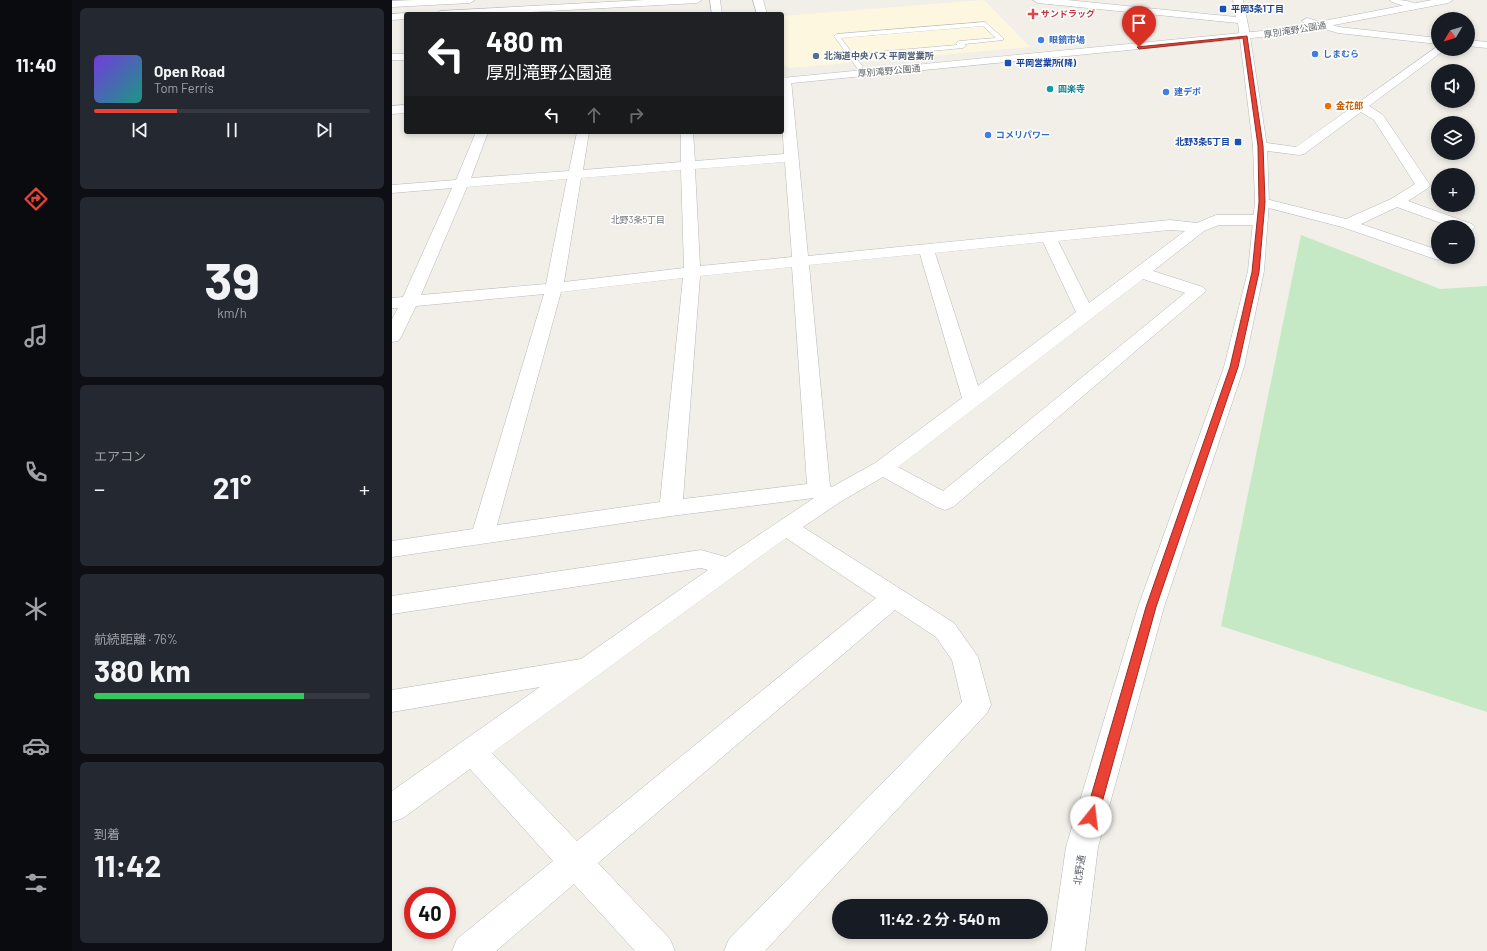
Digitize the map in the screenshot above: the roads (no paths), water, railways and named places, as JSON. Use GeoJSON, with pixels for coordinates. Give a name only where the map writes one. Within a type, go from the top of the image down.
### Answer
{"type":"FeatureCollection","features":[{"type":"Feature","properties":{"kind":"street"},"geometry":{"type":"LineString","coordinates":[[392,4],[470,0]]}},
{"type":"Feature","properties":{"kind":"street"},"geometry":{"type":"LineString","coordinates":[[511,12],[581,10],[648,3],[697,0]]}},
{"type":"Feature","properties":{"kind":"street"},"geometry":{"type":"LineString","coordinates":[[715,0],[717,12]]}},
{"type":"Feature","properties":{"kind":"street"},"geometry":{"type":"LineString","coordinates":[[758,0],[761,12]]}},
{"type":"Feature","properties":{"kind":"street"},"geometry":{"type":"LineString","coordinates":[[1038,0],[1244,29]]}},
{"type":"Feature","properties":{"kind":"street","name":"北野通"},"geometry":{"type":"LineString","coordinates":[[1068,951],[1082,846],[1151,607],[1234,367],[1256,272],[1261,211],[1260,146],[1244,29],[1238,0]]}},
{"type":"Feature","properties":{"kind":"street","name":"厚別滝野公園通"},"geometry":{"type":"LineString","coordinates":[[1244,29],[1321,26],[1412,3],[1448,0]]}},
{"type":"Feature","properties":{"kind":"street","name":"厚別滝野公園通"},"geometry":{"type":"LineString","coordinates":[[784,78],[1307,22],[1398,1],[1412,3]]}},
{"type":"Feature","properties":{"kind":"street"},"geometry":{"type":"LineString","coordinates":[[433,12],[440,2]]}},
{"type":"Feature","properties":{"kind":"street"},"geometry":{"type":"LineString","coordinates":[[648,3],[648,12]]}},
{"type":"Feature","properties":{"kind":"street"},"geometry":{"type":"LineString","coordinates":[[392,17],[404,16]]}},
{"type":"Feature","properties":{"kind":"street"},"geometry":{"type":"LineString","coordinates":[[1307,22],[1338,30],[1431,39]]}},
{"type":"Feature","properties":{"kind":"street"},"geometry":{"type":"LineString","coordinates":[[1475,44],[1487,45]]}},
{"type":"Feature","properties":{"kind":"street"},"geometry":{"type":"LineString","coordinates":[[1260,146],[1299,151],[1431,55]]}},
{"type":"Feature","properties":{"kind":"street"},"geometry":{"type":"LineString","coordinates":[[392,57],[404,56]]}},
{"type":"Feature","properties":{"kind":"street"},"geometry":{"type":"LineString","coordinates":[[784,87],[792,157],[800,261],[825,494]]}},
{"type":"Feature","properties":{"kind":"street"},"geometry":{"type":"LineString","coordinates":[[392,103],[404,102]]}},
{"type":"Feature","properties":{"kind":"street"},"geometry":{"type":"LineString","coordinates":[[1348,224],[1396,202],[1423,186],[1379,118],[1361,106]]}},
{"type":"Feature","properties":{"kind":"street"},"geometry":{"type":"LineString","coordinates":[[392,110],[404,109]]}},
{"type":"Feature","properties":{"kind":"street"},"geometry":{"type":"LineString","coordinates":[[392,337],[410,301],[462,184],[481,134]]}},
{"type":"Feature","properties":{"kind":"street"},"geometry":{"type":"LineString","coordinates":[[483,535],[554,288],[583,134]]}},
{"type":"Feature","properties":{"kind":"street"},"geometry":{"type":"LineString","coordinates":[[671,508],[692,272],[687,134]]}},
{"type":"Feature","properties":{"kind":"street"},"geometry":{"type":"LineString","coordinates":[[392,189],[792,157]]}},
{"type":"Feature","properties":{"kind":"street"},"geometry":{"type":"LineString","coordinates":[[1396,202],[1447,220]]}},
{"type":"Feature","properties":{"kind":"street"},"geometry":{"type":"LineString","coordinates":[[392,808],[786,527],[825,494],[884,468],[972,399],[1199,228],[1216,220],[1261,211],[1348,224],[1431,253]]}},
{"type":"Feature","properties":{"kind":"street"},"geometry":{"type":"LineString","coordinates":[[392,303],[554,288],[692,272],[1170,225],[1199,228]]}},
{"type":"Feature","properties":{"kind":"street"},"geometry":{"type":"LineString","coordinates":[[1048,237],[1086,314]]}},
{"type":"Feature","properties":{"kind":"street"},"geometry":{"type":"LineString","coordinates":[[926,249],[972,399]]}},
{"type":"Feature","properties":{"kind":"street"},"geometry":{"type":"LineString","coordinates":[[884,468],[946,502],[1197,292],[1140,272]]}},
{"type":"Feature","properties":{"kind":"street"},"geometry":{"type":"LineString","coordinates":[[392,549],[671,508],[825,494]]}},
{"type":"Feature","properties":{"kind":"street"},"geometry":{"type":"LineString","coordinates":[[741,951],[977,705],[965,657],[945,630],[786,527]]}},
{"type":"Feature","properties":{"kind":"street"},"geometry":{"type":"LineString","coordinates":[[392,605],[701,559],[730,567]]}},
{"type":"Feature","properties":{"kind":"street"},"geometry":{"type":"LineString","coordinates":[[469,951],[894,597]]}},
{"type":"Feature","properties":{"kind":"street"},"geometry":{"type":"LineString","coordinates":[[392,701],[590,668]]}},
{"type":"Feature","properties":{"kind":"street"},"geometry":{"type":"LineString","coordinates":[[472,751],[658,951]]}},
{"type":"Feature","properties":{"kind":"lane"},"geometry":{"type":"LineString","coordinates":[[851,56],[962,46],[959,43],[1001,39],[985,24],[837,36],[851,56],[861,70]]}},
{"type":"Feature","properties":{"kind":"place","name":"平岡3条1丁目"},"geometry":{"type":"Point","coordinates":[1223,9]}},
{"type":"Feature","properties":{"kind":"place","name":"サンドラッグ"},"geometry":{"type":"Point","coordinates":[1033,14]}},
{"type":"Feature","properties":{"kind":"place","name":"眼鏡市場"},"geometry":{"type":"Point","coordinates":[1041,40]}},
{"type":"Feature","properties":{"kind":"place","name":"しまむら"},"geometry":{"type":"Point","coordinates":[1315,54]}},
{"type":"Feature","properties":{"kind":"place","name":"北海道中央バス 平岡営業所"},"geometry":{"type":"Point","coordinates":[816,56]}},
{"type":"Feature","properties":{"kind":"place","name":"平岡営業所(降)"},"geometry":{"type":"Point","coordinates":[1008,63]}},
{"type":"Feature","properties":{"kind":"place","name":"圓楽寺"},"geometry":{"type":"Point","coordinates":[1050,89]}},
{"type":"Feature","properties":{"kind":"place","name":"建デポ"},"geometry":{"type":"Point","coordinates":[1166,92]}},
{"type":"Feature","properties":{"kind":"place","name":"金花郎"},"geometry":{"type":"Point","coordinates":[1328,106]}},
{"type":"Feature","properties":{"kind":"place","name":"コメリパワー"},"geometry":{"type":"Point","coordinates":[988,135]}},
{"type":"Feature","properties":{"kind":"place","name":"北野3条5丁目"},"geometry":{"type":"Point","coordinates":[1238,142]}},
{"type":"Feature","properties":{"kind":"district","name":"北野3条5丁目"},"geometry":{"type":"Point","coordinates":[638,220]}}]}
